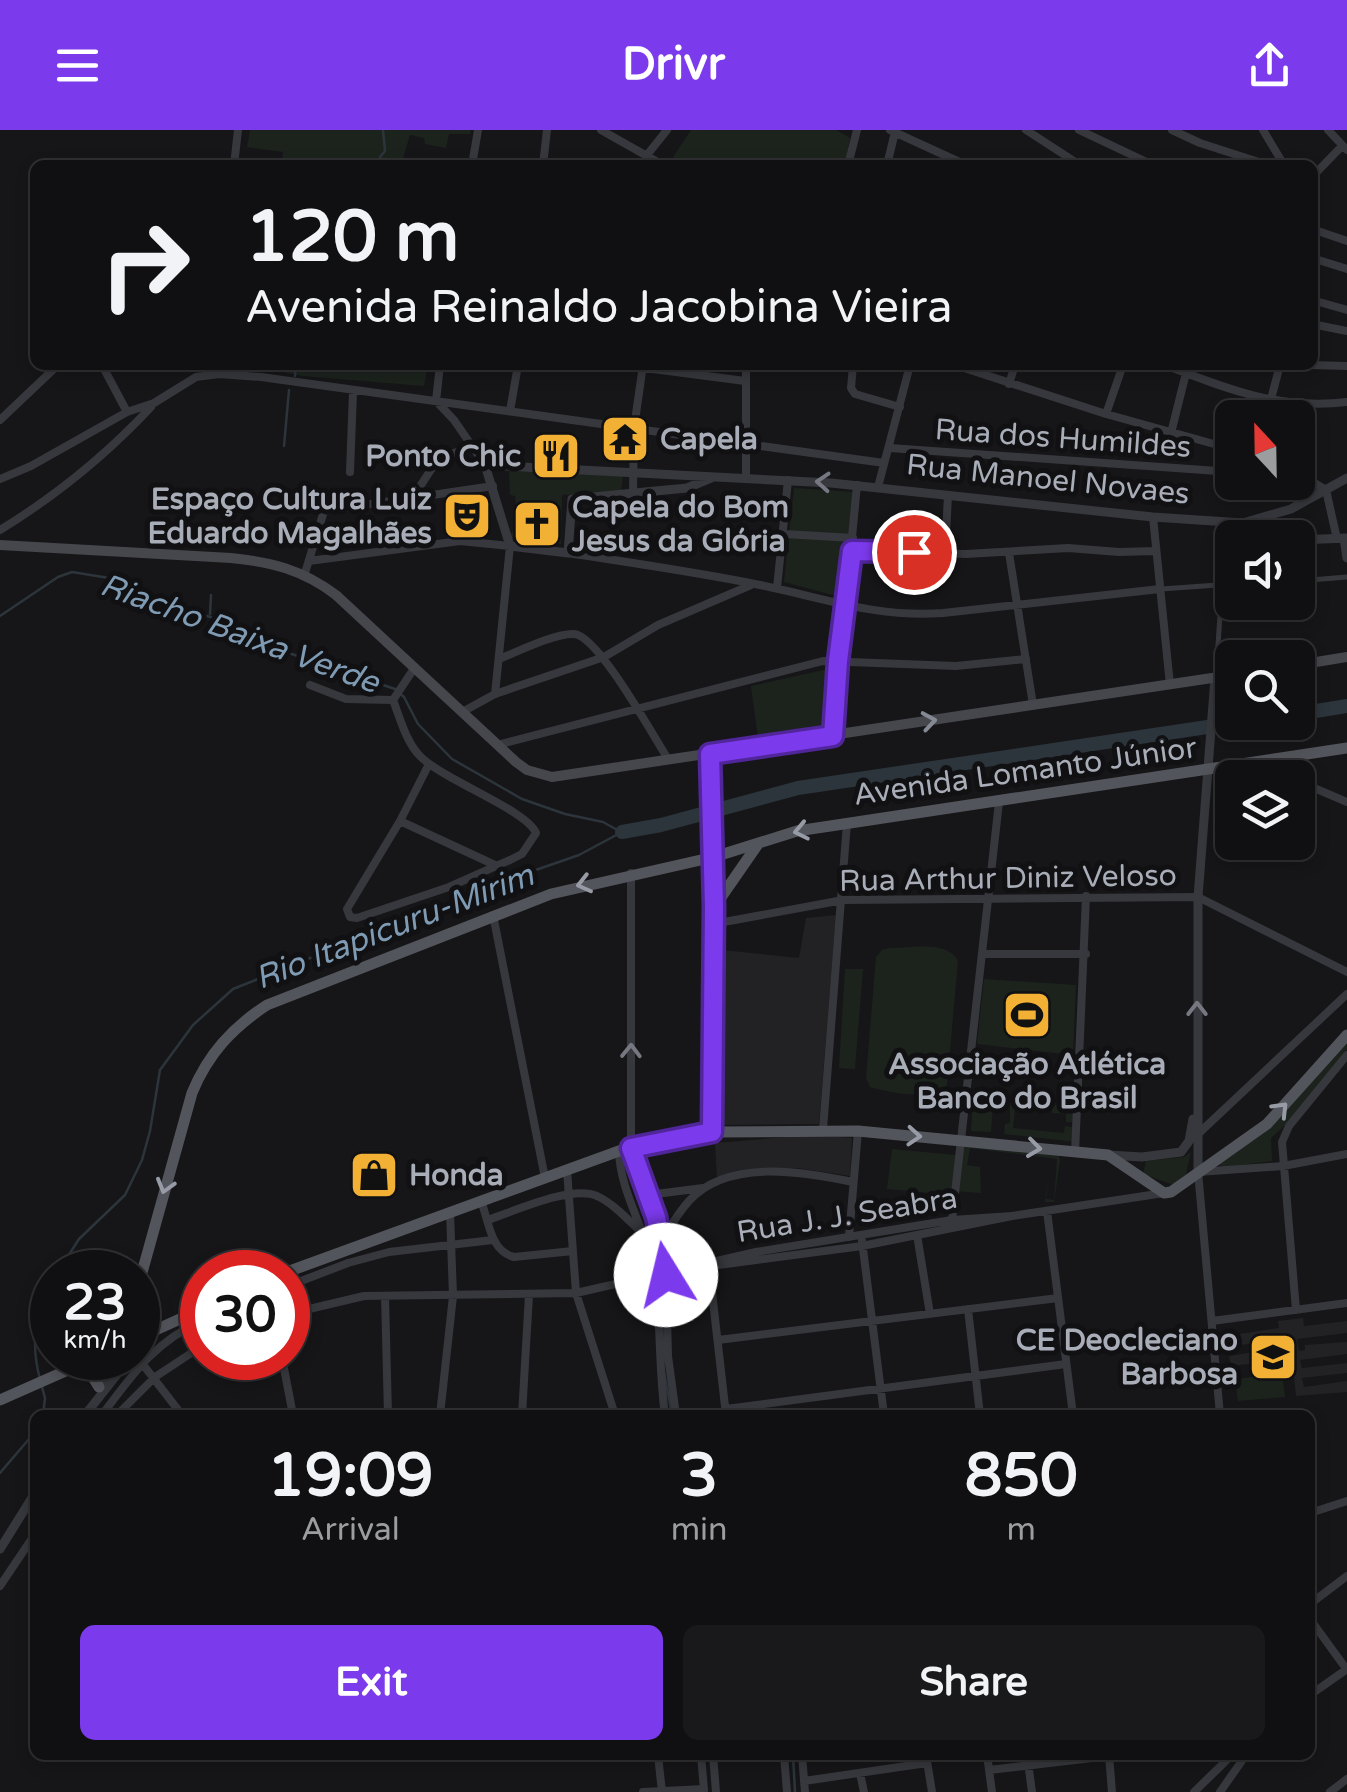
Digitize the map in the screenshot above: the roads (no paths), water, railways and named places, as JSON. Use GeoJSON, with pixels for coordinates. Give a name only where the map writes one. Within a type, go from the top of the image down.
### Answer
{"type":"FeatureCollection","features":[{"type":"Feature","properties":{"kind":"main road"},"geometry":{"type":"LineString","coordinates":[[0,545],[231,558],[269,562],[305,574],[336,595],[526,770],[552,777],[668,759],[710,760],[833,736],[1033,705],[1170,685],[1215,683]]}},
{"type":"Feature","properties":{"kind":"main road"},"geometry":{"type":"LineString","coordinates":[[1315,662],[1347,657]]}},
{"type":"Feature","properties":{"kind":"main road","name":"Avenida Lomanto Júnior"},"geometry":{"type":"LineString","coordinates":[[1272,760],[1347,748]]}},
{"type":"Feature","properties":{"kind":"main road"},"geometry":{"type":"LineString","coordinates":[[710,760],[714,851]]}},
{"type":"Feature","properties":{"kind":"main road","name":"Avenida Lomanto Júnior"},"geometry":{"type":"LineString","coordinates":[[148,1250],[201,1072],[220,1043],[266,1005],[572,887],[714,851],[758,844],[797,830],[999,802],[1215,764]]}},
{"type":"Feature","properties":{"kind":"main road"},"geometry":{"type":"LineString","coordinates":[[714,906],[758,844]]}},
{"type":"Feature","properties":{"kind":"main road"},"geometry":{"type":"LineString","coordinates":[[310,1264],[625,1150],[712,1132],[858,1131],[1108,1156],[1170,1191],[1267,1124],[1347,1035]]}},
{"type":"Feature","properties":{"kind":"main road"},"geometry":{"type":"LineString","coordinates":[[162,1327],[178,1326]]}},
{"type":"Feature","properties":{"kind":"main road"},"geometry":{"type":"LineString","coordinates":[[2,1398],[43,1380]]}},
{"type":"Feature","properties":{"kind":"main road"},"geometry":{"type":"LineString","coordinates":[[91,1380],[97,1393]]}},
{"type":"Feature","properties":{"kind":"street"},"geometry":{"type":"LineString","coordinates":[[235,160],[238,130]]}},
{"type":"Feature","properties":{"kind":"street"},"geometry":{"type":"LineString","coordinates":[[473,160],[478,130]]}},
{"type":"Feature","properties":{"kind":"street"},"geometry":{"type":"LineString","coordinates":[[544,160],[547,130]]}},
{"type":"Feature","properties":{"kind":"street"},"geometry":{"type":"LineString","coordinates":[[601,130],[656,160]]}},
{"type":"Feature","properties":{"kind":"street"},"geometry":{"type":"LineString","coordinates":[[656,130],[659,140]]}},
{"type":"Feature","properties":{"kind":"street"},"geometry":{"type":"LineString","coordinates":[[647,155],[666,130]]}},
{"type":"Feature","properties":{"kind":"street"},"geometry":{"type":"LineString","coordinates":[[842,130],[856,134],[849,160]]}},
{"type":"Feature","properties":{"kind":"street"},"geometry":{"type":"LineString","coordinates":[[1026,130],[1072,160]]}},
{"type":"Feature","properties":{"kind":"street"},"geometry":{"type":"LineString","coordinates":[[1079,130],[1142,160]]}},
{"type":"Feature","properties":{"kind":"street"},"geometry":{"type":"LineString","coordinates":[[1172,130],[1200,144],[1252,160]]}},
{"type":"Feature","properties":{"kind":"street"},"geometry":{"type":"LineString","coordinates":[[1263,130],[1281,160]]}},
{"type":"Feature","properties":{"kind":"street"},"geometry":{"type":"LineString","coordinates":[[1318,172],[1344,148],[1328,130]]}},
{"type":"Feature","properties":{"kind":"street"},"geometry":{"type":"LineString","coordinates":[[887,160],[893,131],[943,160]]}},
{"type":"Feature","properties":{"kind":"street"},"geometry":{"type":"LineString","coordinates":[[1318,231],[1347,241]]}},
{"type":"Feature","properties":{"kind":"street"},"geometry":{"type":"LineString","coordinates":[[1318,260],[1347,270]]}},
{"type":"Feature","properties":{"kind":"street"},"geometry":{"type":"LineString","coordinates":[[1318,302],[1347,310]]}},
{"type":"Feature","properties":{"kind":"street"},"geometry":{"type":"LineString","coordinates":[[1318,325],[1347,331]]}},
{"type":"Feature","properties":{"kind":"street"},"geometry":{"type":"LineString","coordinates":[[1318,365],[1347,366]]}},
{"type":"Feature","properties":{"kind":"street"},"geometry":{"type":"LineString","coordinates":[[0,420],[53,370]]}},
{"type":"Feature","properties":{"kind":"street"},"geometry":{"type":"LineString","coordinates":[[105,370],[130,411],[140,419]]}},
{"type":"Feature","properties":{"kind":"street"},"geometry":{"type":"LineString","coordinates":[[439,370],[436,401],[485,465],[510,546],[495,694]]}},
{"type":"Feature","properties":{"kind":"street"},"geometry":{"type":"LineString","coordinates":[[510,411],[517,370]]}},
{"type":"Feature","properties":{"kind":"street"},"geometry":{"type":"LineString","coordinates":[[633,492],[634,428],[641,370]]}},
{"type":"Feature","properties":{"kind":"street"},"geometry":{"type":"LineString","coordinates":[[706,370],[745,381]]}},
{"type":"Feature","properties":{"kind":"street"},"geometry":{"type":"LineString","coordinates":[[746,370],[746,479]]}},
{"type":"Feature","properties":{"kind":"street"},"geometry":{"type":"LineString","coordinates":[[852,370],[851,383],[858,396],[900,407]]}},
{"type":"Feature","properties":{"kind":"street"},"geometry":{"type":"LineString","coordinates":[[878,487],[909,370]]}},
{"type":"Feature","properties":{"kind":"street"},"geometry":{"type":"LineString","coordinates":[[969,370],[1215,445]]}},
{"type":"Feature","properties":{"kind":"street"},"geometry":{"type":"LineString","coordinates":[[1009,384],[1013,370]]}},
{"type":"Feature","properties":{"kind":"street"},"geometry":{"type":"LineString","coordinates":[[1106,414],[1121,370]]}},
{"type":"Feature","properties":{"kind":"street"},"geometry":{"type":"LineString","coordinates":[[1171,433],[1186,370]]}},
{"type":"Feature","properties":{"kind":"street"},"geometry":{"type":"LineString","coordinates":[[1189,370],[1265,400]]}},
{"type":"Feature","properties":{"kind":"street"},"geometry":{"type":"LineString","coordinates":[[1271,400],[1279,370]]}},
{"type":"Feature","properties":{"kind":"street"},"geometry":{"type":"LineString","coordinates":[[0,464],[3,478],[207,374],[261,377],[884,463]]}},
{"type":"Feature","properties":{"kind":"street"},"geometry":{"type":"LineString","coordinates":[[350,472],[353,392]]}},
{"type":"Feature","properties":{"kind":"street"},"geometry":{"type":"LineString","coordinates":[[1315,404],[1347,402]]}},
{"type":"Feature","properties":{"kind":"street"},"geometry":{"type":"LineString","coordinates":[[0,530],[101,453],[154,403]]}},
{"type":"Feature","properties":{"kind":"street"},"geometry":{"type":"LineString","coordinates":[[89,434],[101,453]]}},
{"type":"Feature","properties":{"kind":"street"},"geometry":{"type":"LineString","coordinates":[[413,497],[438,459],[473,446]]}},
{"type":"Feature","properties":{"kind":"street","name":"Rua dos Humildes"},"geometry":{"type":"LineString","coordinates":[[890,448],[1215,471]]}},
{"type":"Feature","properties":{"kind":"street"},"geometry":{"type":"LineString","coordinates":[[485,465],[711,478]]}},
{"type":"Feature","properties":{"kind":"street"},"geometry":{"type":"LineString","coordinates":[[568,553],[572,499],[687,488],[711,478]]}},
{"type":"Feature","properties":{"kind":"street","name":"Rua Manoel Novaes"},"geometry":{"type":"LineString","coordinates":[[711,478],[857,485],[1215,521]]}},
{"type":"Feature","properties":{"kind":"street","name":"Rua Manoel Novaes"},"geometry":{"type":"LineString","coordinates":[[1255,520],[1283,513],[1347,478]]}},
{"type":"Feature","properties":{"kind":"street"},"geometry":{"type":"LineString","coordinates":[[777,588],[788,480]]}},
{"type":"Feature","properties":{"kind":"street"},"geometry":{"type":"LineString","coordinates":[[1315,484],[1326,490],[1347,558]]}},
{"type":"Feature","properties":{"kind":"street"},"geometry":{"type":"LineString","coordinates":[[833,736],[857,485]]}},
{"type":"Feature","properties":{"kind":"street"},"geometry":{"type":"LineString","coordinates":[[305,574],[322,512],[493,486]]}},
{"type":"Feature","properties":{"kind":"street"},"geometry":{"type":"LineString","coordinates":[[945,554],[948,495]]}},
{"type":"Feature","properties":{"kind":"street"},"geometry":{"type":"LineString","coordinates":[[1152,517],[1170,685]]}},
{"type":"Feature","properties":{"kind":"street"},"geometry":{"type":"LineString","coordinates":[[784,534],[854,538]]}},
{"type":"Feature","properties":{"kind":"street"},"geometry":{"type":"LineString","coordinates":[[1315,539],[1343,538]]}},
{"type":"Feature","properties":{"kind":"street"},"geometry":{"type":"LineString","coordinates":[[309,560],[460,541],[721,577],[845,607],[926,614],[1215,584]]}},
{"type":"Feature","properties":{"kind":"street"},"geometry":{"type":"LineString","coordinates":[[852,551],[945,554],[1053,548],[1156,550]]}},
{"type":"Feature","properties":{"kind":"street"},"geometry":{"type":"LineString","coordinates":[[1009,553],[1033,705]]}},
{"type":"Feature","properties":{"kind":"street"},"geometry":{"type":"LineString","coordinates":[[721,577],[722,596]]}},
{"type":"Feature","properties":{"kind":"street"},"geometry":{"type":"LineString","coordinates":[[1315,580],[1347,577]]}},
{"type":"Feature","properties":{"kind":"street"},"geometry":{"type":"LineString","coordinates":[[464,711],[495,694],[604,657],[658,625],[756,584]]}},
{"type":"Feature","properties":{"kind":"street"},"geometry":{"type":"LineString","coordinates":[[498,659],[574,634],[582,636],[604,657],[668,759]]}},
{"type":"Feature","properties":{"kind":"street"},"geometry":{"type":"LineString","coordinates":[[497,744],[823,661],[956,666],[1026,659]]}},
{"type":"Feature","properties":{"kind":"street"},"geometry":{"type":"LineString","coordinates":[[396,695],[415,667]]}},
{"type":"Feature","properties":{"kind":"street"},"geometry":{"type":"LineString","coordinates":[[1215,683],[1198,897],[1196,1107],[1201,1170],[1198,1196],[1220,1410]]}},
{"type":"Feature","properties":{"kind":"street"},"geometry":{"type":"LineString","coordinates":[[310,685],[346,698],[396,695]]}},
{"type":"Feature","properties":{"kind":"street"},"geometry":{"type":"LineString","coordinates":[[396,695],[412,744],[429,764],[533,826],[534,838],[522,854],[414,899],[350,917],[347,909],[429,764]]}},
{"type":"Feature","properties":{"kind":"street"},"geometry":{"type":"LineString","coordinates":[[1315,789],[1347,802]]}},
{"type":"Feature","properties":{"kind":"street"},"geometry":{"type":"LineString","coordinates":[[952,1225],[999,802]]}},
{"type":"Feature","properties":{"kind":"street"},"geometry":{"type":"LineString","coordinates":[[400,820],[496,865]]}},
{"type":"Feature","properties":{"kind":"street"},"geometry":{"type":"LineString","coordinates":[[823,1129],[847,822]]}},
{"type":"Feature","properties":{"kind":"street"},"geometry":{"type":"LineString","coordinates":[[712,1132],[714,851]]}},
{"type":"Feature","properties":{"kind":"street"},"geometry":{"type":"LineString","coordinates":[[631,873],[624,1184],[644,1235],[654,1277],[664,1410]]}},
{"type":"Feature","properties":{"kind":"street"},"geometry":{"type":"LineString","coordinates":[[1075,1153],[1086,896]]}},
{"type":"Feature","properties":{"kind":"street","name":"Rua Arthur Diniz Veloso"},"geometry":{"type":"LineString","coordinates":[[714,924],[843,900],[1198,897],[1347,972]]}},
{"type":"Feature","properties":{"kind":"street"},"geometry":{"type":"LineString","coordinates":[[493,915],[546,1178]]}},
{"type":"Feature","properties":{"kind":"street"},"geometry":{"type":"LineString","coordinates":[[982,954],[1086,954]]}},
{"type":"Feature","properties":{"kind":"street"},"geometry":{"type":"LineString","coordinates":[[1198,1134],[1347,994]]}},
{"type":"Feature","properties":{"kind":"street"},"geometry":{"type":"LineString","coordinates":[[1296,1310],[1281,1151],[1284,1134],[1347,1055]]}},
{"type":"Feature","properties":{"kind":"street"},"geometry":{"type":"LineString","coordinates":[[1108,1156],[1181,1152],[1189,1141],[1196,1107]]}},
{"type":"Feature","properties":{"kind":"street"},"geometry":{"type":"LineString","coordinates":[[849,1237],[858,1131]]}},
{"type":"Feature","properties":{"kind":"street"},"geometry":{"type":"LineString","coordinates":[[625,1150],[648,1195],[662,1240],[668,1356],[675,1410]]}},
{"type":"Feature","properties":{"kind":"street"},"geometry":{"type":"LineString","coordinates":[[1201,1170],[1283,1166],[1347,1154]]}},
{"type":"Feature","properties":{"kind":"street"},"geometry":{"type":"LineString","coordinates":[[568,1170],[576,1293],[613,1410]]}},
{"type":"Feature","properties":{"kind":"street"},"geometry":{"type":"LineString","coordinates":[[662,1240],[688,1202],[736,1176],[804,1172],[853,1182]]}},
{"type":"Feature","properties":{"kind":"street"},"geometry":{"type":"LineString","coordinates":[[1125,1199],[1143,1178]]}},
{"type":"Feature","properties":{"kind":"street"},"geometry":{"type":"LineString","coordinates":[[648,1195],[708,1188]]}},
{"type":"Feature","properties":{"kind":"street"},"geometry":{"type":"LineString","coordinates":[[1170,1191],[1198,1196]]}},
{"type":"Feature","properties":{"kind":"street","name":"Rua J. J. Seabra"},"geometry":{"type":"LineString","coordinates":[[310,1308],[349,1298],[576,1293],[708,1264],[1170,1191]]}},
{"type":"Feature","properties":{"kind":"street"},"geometry":{"type":"LineString","coordinates":[[488,1220],[568,1194],[598,1197],[644,1235]]}},
{"type":"Feature","properties":{"kind":"street"},"geometry":{"type":"LineString","coordinates":[[481,1201],[493,1240],[505,1255],[514,1258],[573,1251]]}},
{"type":"Feature","properties":{"kind":"street"},"geometry":{"type":"LineString","coordinates":[[1047,1211],[1071,1410]]}},
{"type":"Feature","properties":{"kind":"street"},"geometry":{"type":"LineString","coordinates":[[441,1410],[453,1296],[450,1212]]}},
{"type":"Feature","properties":{"kind":"street"},"geometry":{"type":"LineString","coordinates":[[916,1231],[930,1314]]}},
{"type":"Feature","properties":{"kind":"street","name":"Rua J. J. Seabra"},"geometry":{"type":"LineString","coordinates":[[757,1256],[849,1237],[862,1241]]}},
{"type":"Feature","properties":{"kind":"street"},"geometry":{"type":"LineString","coordinates":[[310,1278],[371,1256],[493,1240]]}},
{"type":"Feature","properties":{"kind":"street"},"geometry":{"type":"LineString","coordinates":[[862,1241],[883,1410]]}},
{"type":"Feature","properties":{"kind":"street"},"geometry":{"type":"LineString","coordinates":[[367,1242],[371,1256]]}},
{"type":"Feature","properties":{"kind":"street"},"geometry":{"type":"LineString","coordinates":[[708,1264],[726,1410]]}},
{"type":"Feature","properties":{"kind":"street"},"geometry":{"type":"LineString","coordinates":[[385,1296],[388,1410]]}},
{"type":"Feature","properties":{"kind":"street"},"geometry":{"type":"LineString","coordinates":[[522,1410],[529,1296]]}},
{"type":"Feature","properties":{"kind":"street"},"geometry":{"type":"LineString","coordinates":[[718,1340],[1058,1298]]}},
{"type":"Feature","properties":{"kind":"street"},"geometry":{"type":"LineString","coordinates":[[1212,1320],[1347,1304]]}},
{"type":"Feature","properties":{"kind":"street"},"geometry":{"type":"LineString","coordinates":[[968,1309],[979,1410]]}},
{"type":"Feature","properties":{"kind":"street"},"geometry":{"type":"LineString","coordinates":[[160,1341],[178,1326]]}},
{"type":"Feature","properties":{"kind":"street"},"geometry":{"type":"LineString","coordinates":[[739,1410],[1066,1364]]}},
{"type":"Feature","properties":{"kind":"street"},"geometry":{"type":"LineString","coordinates":[[87,1410],[101,1380]]}},
{"type":"Feature","properties":{"kind":"street"},"geometry":{"type":"LineString","coordinates":[[97,1393],[112,1380]]}},
{"type":"Feature","properties":{"kind":"street"},"geometry":{"type":"LineString","coordinates":[[105,1410],[124,1380]]}},
{"type":"Feature","properties":{"kind":"street"},"geometry":{"type":"LineString","coordinates":[[122,1410],[152,1380]]}},
{"type":"Feature","properties":{"kind":"street"},"geometry":{"type":"LineString","coordinates":[[159,1380],[179,1410]]}},
{"type":"Feature","properties":{"kind":"street"},"geometry":{"type":"LineString","coordinates":[[286,1380],[292,1410]]}},
{"type":"Feature","properties":{"kind":"street"},"geometry":{"type":"LineString","coordinates":[[0,1549],[30,1501]]}},
{"type":"Feature","properties":{"kind":"street"},"geometry":{"type":"LineString","coordinates":[[1315,1511],[1347,1501]]}},
{"type":"Feature","properties":{"kind":"street"},"geometry":{"type":"LineString","coordinates":[[0,1586],[30,1541]]}},
{"type":"Feature","properties":{"kind":"street"},"geometry":{"type":"LineString","coordinates":[[1315,1600],[1347,1576]]}},
{"type":"Feature","properties":{"kind":"street"},"geometry":{"type":"LineString","coordinates":[[1315,1626],[1347,1669],[1315,1691]]}},
{"type":"Feature","properties":{"kind":"street"},"geometry":{"type":"LineString","coordinates":[[659,1760],[662,1791]]}},
{"type":"Feature","properties":{"kind":"street"},"geometry":{"type":"LineString","coordinates":[[643,1792],[704,1791],[702,1760]]}},
{"type":"Feature","properties":{"kind":"street"},"geometry":{"type":"LineString","coordinates":[[713,1760],[716,1792]]}},
{"type":"Feature","properties":{"kind":"street"},"geometry":{"type":"LineString","coordinates":[[785,1760],[788,1792]]}},
{"type":"Feature","properties":{"kind":"street"},"geometry":{"type":"LineString","coordinates":[[802,1760],[806,1792]]}},
{"type":"Feature","properties":{"kind":"street"},"geometry":{"type":"LineString","coordinates":[[804,1782],[921,1760]]}},
{"type":"Feature","properties":{"kind":"street"},"geometry":{"type":"LineString","coordinates":[[926,1760],[932,1792]]}},
{"type":"Feature","properties":{"kind":"street"},"geometry":{"type":"LineString","coordinates":[[988,1760],[992,1792]]}},
{"type":"Feature","properties":{"kind":"street"},"geometry":{"type":"LineString","coordinates":[[1028,1760],[1032,1792]]}},
{"type":"Feature","properties":{"kind":"street"},"geometry":{"type":"LineString","coordinates":[[989,1770],[1077,1760]]}},
{"type":"Feature","properties":{"kind":"street"},"geometry":{"type":"LineString","coordinates":[[1109,1760],[1112,1792]]}},
{"type":"Feature","properties":{"kind":"street"},"geometry":{"type":"LineString","coordinates":[[1194,1792],[1227,1760]]}},
{"type":"Feature","properties":{"kind":"street"},"geometry":{"type":"LineString","coordinates":[[1220,1792],[1242,1760]]}},
{"type":"Feature","properties":{"kind":"street"},"geometry":{"type":"LineString","coordinates":[[860,1773],[864,1792]]}},
{"type":"Feature","properties":{"kind":"street"},"geometry":{"type":"LineString","coordinates":[[1337,1790],[1347,1779]]}},
{"type":"Feature","properties":{"kind":"waterway"},"geometry":{"type":"LineString","coordinates":[[382,160],[385,151],[383,130]]}},
{"type":"Feature","properties":{"kind":"waterway"},"geometry":{"type":"LineString","coordinates":[[295,376],[296,370]]}},
{"type":"Feature","properties":{"kind":"waterway"},"geometry":{"type":"LineString","coordinates":[[284,446],[289,390]]}},
{"type":"Feature","properties":{"kind":"waterway","name":"Riacho Baixa Verde"},"geometry":{"type":"LineString","coordinates":[[0,616],[58,577],[72,572],[109,578],[148,598],[243,627],[277,649],[395,689],[404,697],[418,724],[452,759],[522,799],[603,822],[621,832]]}},
{"type":"Feature","properties":{"kind":"waterway"},"geometry":{"type":"LineString","coordinates":[[210,614],[211,595]]}},
{"type":"Feature","properties":{"kind":"waterway","name":"Rio Itapicuru-Mirim"},"geometry":{"type":"LineString","coordinates":[[1315,711],[1347,706]]}},
{"type":"Feature","properties":{"kind":"waterway","name":"Rio Itapicuru-Mirim"},"geometry":{"type":"LineString","coordinates":[[622,832],[798,788],[1215,726]]}},
{"type":"Feature","properties":{"kind":"waterway","name":"Rio Itapicuru-Mirim"},"geometry":{"type":"LineString","coordinates":[[72,1250],[125,1195],[142,1160],[160,1070],[193,1025],[233,989],[358,939],[410,927],[530,872],[579,855],[622,832]]}},
{"type":"Feature","properties":{"kind":"waterway"},"geometry":{"type":"LineString","coordinates":[[664,1372],[671,1410]]}},
{"type":"Feature","properties":{"kind":"waterway","name":"Rio Itapicuru-Mirim"},"geometry":{"type":"LineString","coordinates":[[42,1387],[44,1410]]}},
{"type":"Feature","properties":{"kind":"waterway","name":"Rio Itapicuru-Mirim"},"geometry":{"type":"LineString","coordinates":[[0,1473],[30,1438]]}},
{"type":"Feature","properties":{"kind":"waterway"},"geometry":{"type":"LineString","coordinates":[[793,1760],[795,1792]]}},
{"type":"Feature","properties":{"kind":"place","name":"Capela"},"geometry":{"type":"Point","coordinates":[625,439]}},
{"type":"Feature","properties":{"kind":"place","name":"Ponto Chic"},"geometry":{"type":"Point","coordinates":[556,456]}},
{"type":"Feature","properties":{"kind":"place","name":"Espaço Cultura Luiz Eduardo Magalhães"},"geometry":{"type":"Point","coordinates":[467,516]}},
{"type":"Feature","properties":{"kind":"place","name":"Capela do Bom Jesus da Glória"},"geometry":{"type":"Point","coordinates":[537,524]}},
{"type":"Feature","properties":{"kind":"place","name":"Associação Atlética Banco do Brasil"},"geometry":{"type":"Point","coordinates":[1027,1015]}},
{"type":"Feature","properties":{"kind":"place","name":"Honda"},"geometry":{"type":"Point","coordinates":[374,1175]}},
{"type":"Feature","properties":{"kind":"place","name":"CE Deocleciano Barbosa"},"geometry":{"type":"Point","coordinates":[1273,1357]}}]}
